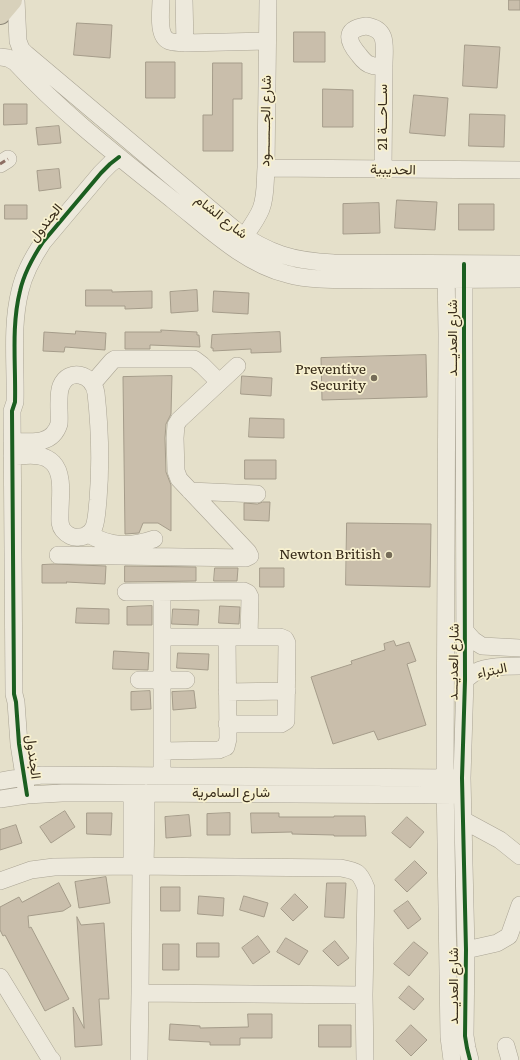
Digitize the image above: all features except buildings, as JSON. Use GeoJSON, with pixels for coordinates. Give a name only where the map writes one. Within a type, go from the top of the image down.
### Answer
{"type":"FeatureCollection","features":[{"type":"Feature","properties":{"kind":"highway"},"geometry":{"type":"LineString","coordinates":[[0,14],[12,0]]}},
{"type":"Feature","properties":{"kind":"street"},"geometry":{"type":"LineString","coordinates":[[16,0],[17,37],[20,47]]}},
{"type":"Feature","properties":{"kind":"street"},"geometry":{"type":"LineString","coordinates":[[161,0],[161,30],[163,36],[168,41],[185,43],[267,42]]}},
{"type":"Feature","properties":{"kind":"street"},"geometry":{"type":"LineString","coordinates":[[184,0],[185,43]]}},
{"type":"Feature","properties":{"kind":"street","name":"شارع الجــــــــود"},"geometry":{"type":"LineString","coordinates":[[244,237],[255,221],[261,208],[264,193],[266,168],[268,0]]}},
{"type":"Feature","properties":{"kind":"street"},"geometry":{"type":"LineString","coordinates":[[2,57],[2,48],[4,44],[14,42],[20,47]]}},
{"type":"Feature","properties":{"kind":"street","name":"شارع الشام"},"geometry":{"type":"LineString","coordinates":[[20,47],[32,60],[235,230],[244,237],[270,251],[284,256],[314,262],[446,272]]}},
{"type":"Feature","properties":{"kind":"street","name":"شارع الشام"},"geometry":{"type":"LineString","coordinates":[[2,57],[15,62],[76,122],[104,146],[236,249],[254,261],[274,270],[298,277],[348,280],[446,272],[464,272],[520,264]]}},
{"type":"Feature","properties":{"kind":"street","name":"ســاحـــة 21"},"geometry":{"type":"LineString","coordinates":[[383,170],[384,65]]}},
{"type":"Feature","properties":{"kind":"street","name":"الجندول"},"geometry":{"type":"LineString","coordinates":[[14,797],[12,779],[19,744],[6,581],[12,448],[12,411],[9,401],[6,325],[7,311],[11,284],[18,265],[28,247],[94,171],[104,146]]}},
{"type":"Feature","properties":{"kind":"street","name":"الجندول"},"geometry":{"type":"LineString","coordinates":[[12,411],[15,397],[16,318],[20,291],[24,278],[43,242],[101,173],[120,157]]}},
{"type":"Feature","properties":{"kind":"street","name":"الحديبية"},"geometry":{"type":"LineString","coordinates":[[266,168],[520,170]]}},
{"type":"Feature","properties":{"kind":"street","name":"شارع العديـــد"},"geometry":{"type":"LineString","coordinates":[[446,272],[445,787],[449,1037],[452,1060]]}},
{"type":"Feature","properties":{"kind":"street","name":"شارع الشام"},"geometry":{"type":"LineString","coordinates":[[464,272],[520,280]]}},
{"type":"Feature","properties":{"kind":"street","name":"شارع العديـــد"},"geometry":{"type":"LineString","coordinates":[[464,272],[466,631],[462,786],[466,950],[466,1036],[470,1060]]}},
{"type":"Feature","properties":{"kind":"street"},"geometry":{"type":"LineString","coordinates":[[93,383],[112,361],[121,359],[194,360],[202,365],[219,382]]}},
{"type":"Feature","properties":{"kind":"street"},"geometry":{"type":"LineString","coordinates":[[58,555],[248,558],[250,556],[248,552],[179,479],[176,471],[174,438],[176,425],[179,420],[237,366]]}},
{"type":"Feature","properties":{"kind":"street"},"geometry":{"type":"LineString","coordinates":[[76,375],[86,377],[93,383],[98,409],[100,471],[95,523],[94,527],[88,534],[75,537],[66,534],[61,526],[60,477],[54,463],[46,457],[12,448],[41,441],[51,437],[55,433],[59,424],[60,390],[67,378],[76,375]]}},
{"type":"Feature","properties":{"kind":"street"},"geometry":{"type":"LineString","coordinates":[[190,491],[257,494]]}},
{"type":"Feature","properties":{"kind":"street"},"geometry":{"type":"LineString","coordinates":[[88,534],[96,539],[115,544],[135,544],[154,539]]}},
{"type":"Feature","properties":{"kind":"street"},"geometry":{"type":"LineString","coordinates":[[126,592],[244,591],[248,593],[250,597],[249,637]]}},
{"type":"Feature","properties":{"kind":"street"},"geometry":{"type":"LineString","coordinates":[[162,592],[162,776]]}},
{"type":"Feature","properties":{"kind":"street","name":"البتراء"},"geometry":{"type":"LineString","coordinates":[[466,631],[473,640],[482,646],[520,648]]}},
{"type":"Feature","properties":{"kind":"street"},"geometry":{"type":"LineString","coordinates":[[162,637],[280,637],[286,639],[286,719],[283,723],[227,724]]}},
{"type":"Feature","properties":{"kind":"street"},"geometry":{"type":"LineString","coordinates":[[162,751],[221,749],[227,744],[227,637]]}},
{"type":"Feature","properties":{"kind":"street","name":"البتراء"},"geometry":{"type":"LineString","coordinates":[[465,680],[480,670],[503,666],[520,666]]}},
{"type":"Feature","properties":{"kind":"street"},"geometry":{"type":"LineString","coordinates":[[139,680],[186,680]]}},
{"type":"Feature","properties":{"kind":"street"},"geometry":{"type":"LineString","coordinates":[[227,692],[286,691]]}},
{"type":"Feature","properties":{"kind":"street","name":"شارع السامرية"},"geometry":{"type":"LineString","coordinates":[[12,779],[42,775],[162,776],[445,787]]}},
{"type":"Feature","properties":{"kind":"street","name":"شارع السامرية"},"geometry":{"type":"LineString","coordinates":[[14,797],[62,793],[139,793],[462,786]]}},
{"type":"Feature","properties":{"kind":"street"},"geometry":{"type":"LineString","coordinates":[[139,793],[146,821],[139,866],[139,1060]]}},
{"type":"Feature","properties":{"kind":"street"},"geometry":{"type":"LineString","coordinates":[[463,820],[500,840],[520,856]]}},
{"type":"Feature","properties":{"kind":"street"},"geometry":{"type":"LineString","coordinates":[[0,881],[31,870],[54,867],[139,866],[340,868],[353,870],[362,876],[366,888],[364,995],[366,1060]]}},
{"type":"Feature","properties":{"kind":"street"},"geometry":{"type":"LineString","coordinates":[[466,950],[497,943],[509,936],[520,905]]}},
{"type":"Feature","properties":{"kind":"street"},"geometry":{"type":"LineString","coordinates":[[0,977],[52,1060]]}},
{"type":"Feature","properties":{"kind":"street"},"geometry":{"type":"LineString","coordinates":[[140,993],[364,995]]}},
{"type":"Feature","properties":{"kind":"marked path"},"geometry":{"type":"LineString","coordinates":[[0,164],[8,159]]}},
{"type":"Feature","properties":{"kind":"cycle path"},"geometry":{"type":"LineString","coordinates":[[27,795],[19,744],[14,694],[12,411],[15,402],[15,332],[17,305],[26,272],[43,242],[101,173],[119,157]]}},
{"type":"Feature","properties":{"kind":"cycle path"},"geometry":{"type":"LineString","coordinates":[[464,264],[465,680],[462,778],[466,950],[465,1036],[470,1060]]}},
{"type":"Feature","properties":{"kind":"place","name":"Preventive Security"},"geometry":{"type":"Point","coordinates":[374,378]}},
{"type":"Feature","properties":{"kind":"place","name":"Newton British"},"geometry":{"type":"Point","coordinates":[389,555]}}]}
